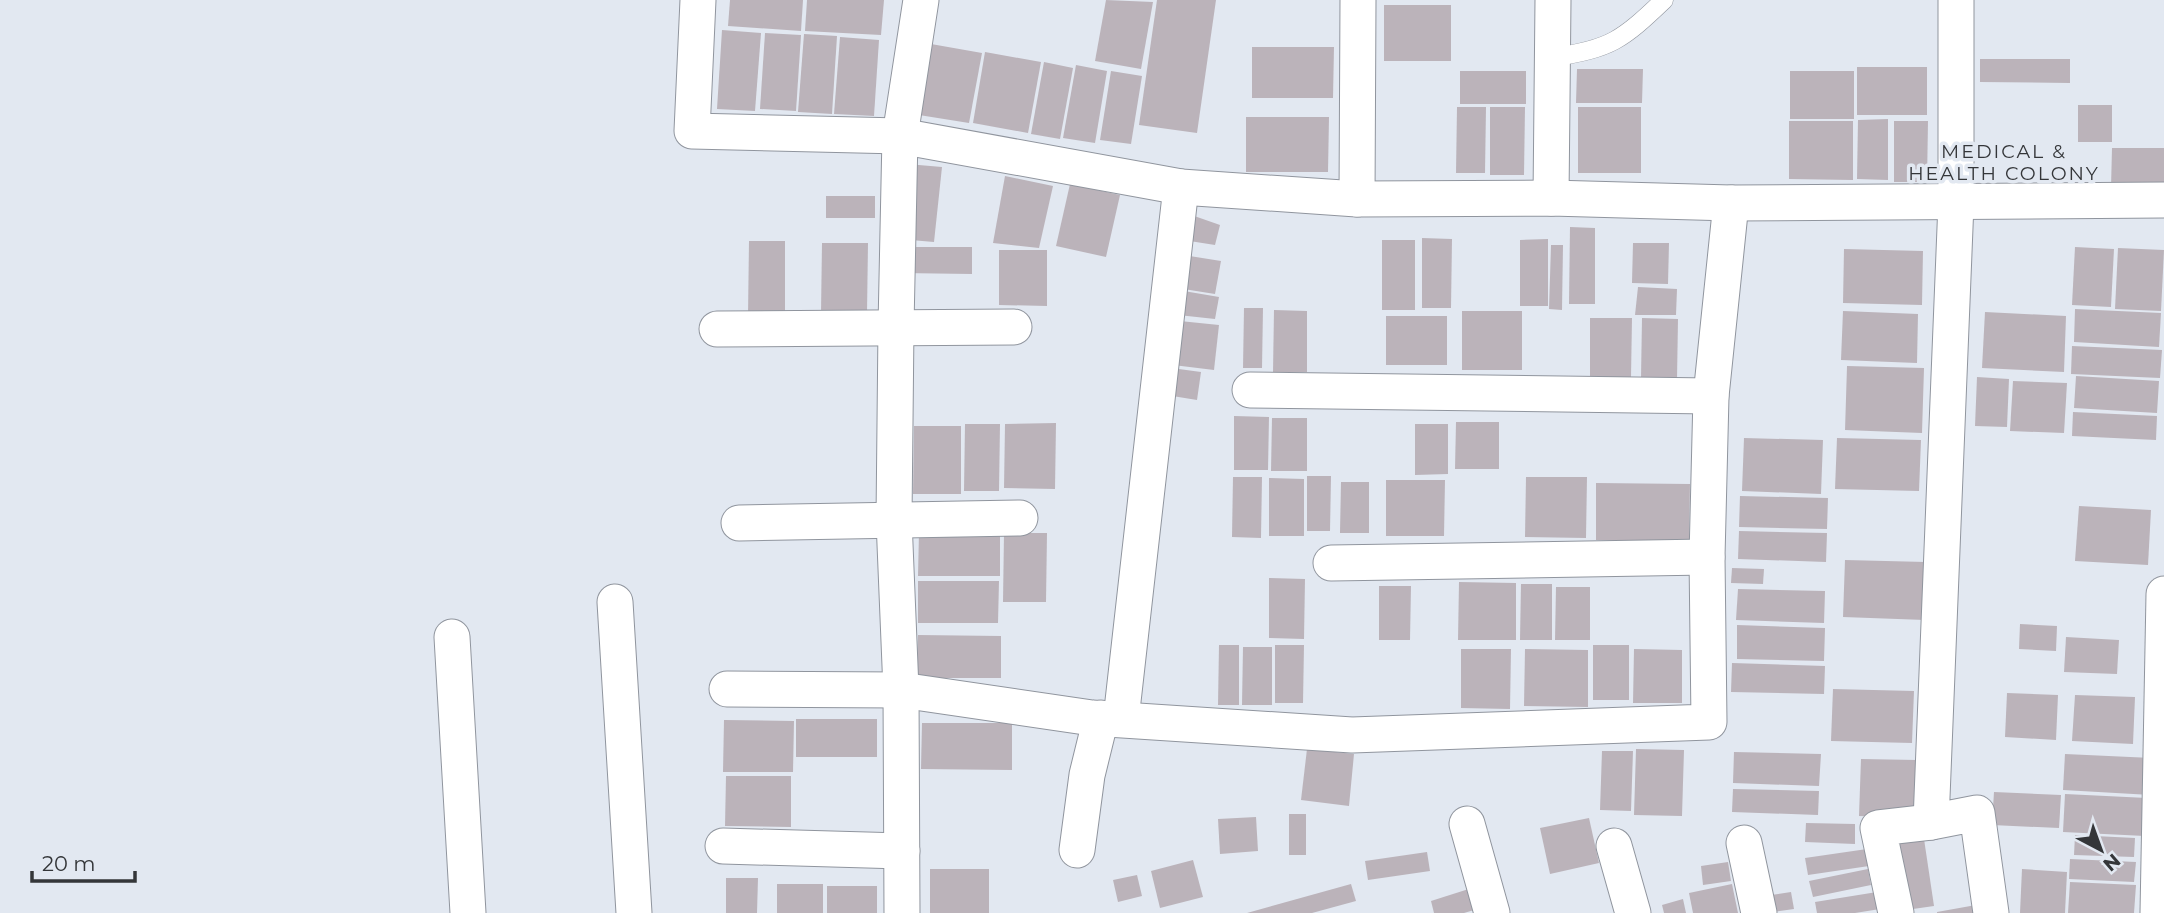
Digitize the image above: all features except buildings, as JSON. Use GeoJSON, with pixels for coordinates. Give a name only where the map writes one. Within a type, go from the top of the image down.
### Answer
{"type":"FeatureCollection","features":[{"type":"Feature","properties":{"kind":"street"},"geometry":{"type":"LineString","coordinates":[[698,0],[692,131],[900,136],[1181,187],[1357,199],[1551,198],[1731,204],[2164,200]]}},
{"type":"Feature","properties":{"kind":"street"},"geometry":{"type":"LineString","coordinates":[[902,913],[901,690],[894,520],[896,326],[900,136],[921,0]]}},
{"type":"Feature","properties":{"kind":"street"},"geometry":{"type":"LineString","coordinates":[[1357,199],[1358,0]]}},
{"type":"Feature","properties":{"kind":"street"},"geometry":{"type":"LineString","coordinates":[[1551,198],[1553,0]]}},
{"type":"Feature","properties":{"kind":"street"},"geometry":{"type":"LineString","coordinates":[[1931,822],[1956,203],[1955,0]]}},
{"type":"Feature","properties":{"kind":"street"},"geometry":{"type":"LineString","coordinates":[[1077,850],[1087,775],[1111,719],[1181,187]]}},
{"type":"Feature","properties":{"kind":"street"},"geometry":{"type":"LineString","coordinates":[[727,689],[901,690],[1111,719],[1352,735],[1709,722],[1707,557],[1711,396],[1731,204]]}},
{"type":"Feature","properties":{"kind":"street"},"geometry":{"type":"LineString","coordinates":[[717,329],[1014,327]]}},
{"type":"Feature","properties":{"kind":"street"},"geometry":{"type":"LineString","coordinates":[[1250,390],[1711,396]]}},
{"type":"Feature","properties":{"kind":"street"},"geometry":{"type":"LineString","coordinates":[[738,523],[1020,517]]}},
{"type":"Feature","properties":{"kind":"street"},"geometry":{"type":"LineString","coordinates":[[1331,563],[1707,557]]}},
{"type":"Feature","properties":{"kind":"street"},"geometry":{"type":"LineString","coordinates":[[2158,913],[2164,594]]}},
{"type":"Feature","properties":{"kind":"street"},"geometry":{"type":"LineString","coordinates":[[615,602],[634,913]]}},
{"type":"Feature","properties":{"kind":"street"},"geometry":{"type":"LineString","coordinates":[[452,637],[468,913]]}},
{"type":"Feature","properties":{"kind":"street"},"geometry":{"type":"LineString","coordinates":[[1896,913],[1878,828],[1977,813],[1991,913]]}},
{"type":"Feature","properties":{"kind":"street"},"geometry":{"type":"LineString","coordinates":[[1467,824],[1492,913]]}},
{"type":"Feature","properties":{"kind":"street"},"geometry":{"type":"LineString","coordinates":[[1744,843],[1759,913]]}},
{"type":"Feature","properties":{"kind":"street"},"geometry":{"type":"LineString","coordinates":[[723,846],[902,851]]}},
{"type":"Feature","properties":{"kind":"street"},"geometry":{"type":"LineString","coordinates":[[1614,846],[1633,913]]}},
{"type":"Feature","properties":{"kind":"lane"},"geometry":{"type":"LineString","coordinates":[[1553,57],[1609,46],[1637,26],[1664,0]]}},
{"type":"Feature","properties":{"kind":"district","name":"MEDICAL & HEALTH COLONY"},"geometry":{"type":"Point","coordinates":[2004,162]}}]}
